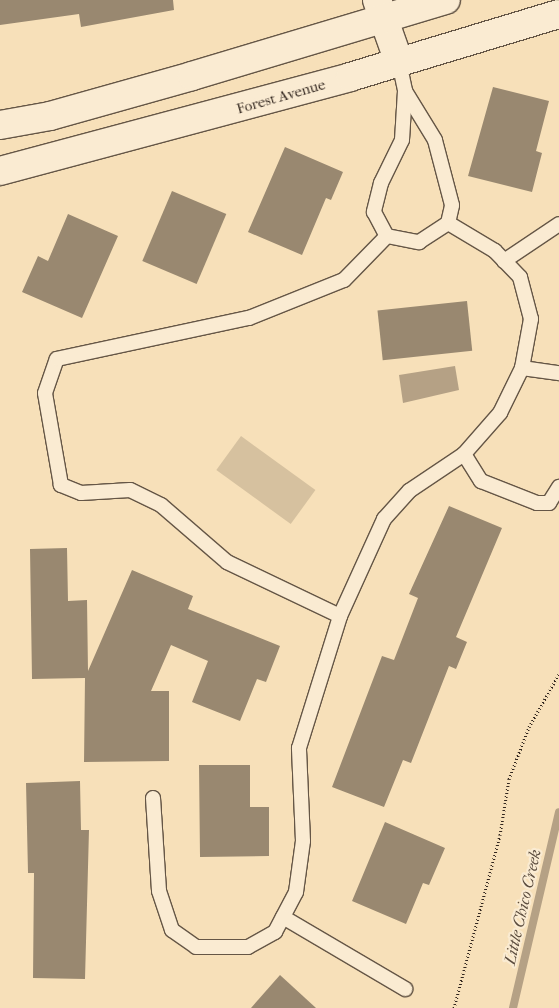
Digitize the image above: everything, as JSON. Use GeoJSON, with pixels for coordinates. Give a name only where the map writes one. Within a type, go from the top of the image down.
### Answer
{"type":"FeatureCollection","features":[{"type":"Feature","properties":{"kind":"street"},"geometry":{"type":"LineString","coordinates":[[0,126],[50,116],[380,9],[446,0]]}},
{"type":"Feature","properties":{"kind":"street"},"geometry":{"type":"LineString","coordinates":[[380,9],[399,62]]}},
{"type":"Feature","properties":{"kind":"street","name":"Forest Avenue"},"geometry":{"type":"LineString","coordinates":[[0,171],[134,138],[559,14]]}},
{"type":"Feature","properties":{"kind":"lane"},"geometry":{"type":"LineString","coordinates":[[387,236],[374,212],[381,183],[402,140],[405,91],[399,62]]}},
{"type":"Feature","properties":{"kind":"lane"},"geometry":{"type":"LineString","coordinates":[[387,236],[419,242],[448,224],[452,205],[435,140],[405,91]]}},
{"type":"Feature","properties":{"kind":"lane"},"geometry":{"type":"LineString","coordinates":[[153,798],[159,891],[172,930],[196,947],[248,946],[274,932],[296,892],[303,841],[299,748],[340,616],[384,519],[409,491],[464,454],[500,414],[522,368],[531,320],[520,277],[495,251],[448,224]]}},
{"type":"Feature","properties":{"kind":"lane"},"geometry":{"type":"LineString","coordinates":[[504,261],[559,224]]}},
{"type":"Feature","properties":{"kind":"lane"},"geometry":{"type":"LineString","coordinates":[[340,616],[227,562],[160,505],[130,490],[81,493],[61,485],[44,393],[57,359],[248,318],[344,280],[387,236]]}},
{"type":"Feature","properties":{"kind":"lane"},"geometry":{"type":"LineString","coordinates":[[522,368],[559,373]]}},
{"type":"Feature","properties":{"kind":"lane"},"geometry":{"type":"LineString","coordinates":[[464,454],[481,481],[537,503],[549,503],[559,487]]}},
{"type":"Feature","properties":{"kind":"lane"},"geometry":{"type":"LineString","coordinates":[[283,917],[405,989]]}},
{"type":"Feature","properties":{"kind":"path"},"geometry":{"type":"LineString","coordinates":[[454,1008],[500,835],[508,778],[529,727],[559,674]]}},
{"type":"Feature","properties":{"kind":"shaded area"},"geometry":{"type":"Polygon","coordinates":[[[455,366],[459,390],[403,403],[399,375],[455,366]]]}},
{"type":"Feature","properties":{"kind":"shaded area"},"geometry":{"type":"Polygon","coordinates":[[[241,436],[315,490],[291,524],[216,470],[241,436]]]}},
{"type":"Feature","properties":{"kind":"building"},"geometry":{"type":"Polygon","coordinates":[[[0,0],[173,0],[174,10],[81,27],[79,14],[0,25],[0,0]]]}},
{"type":"Feature","properties":{"kind":"building"},"geometry":{"type":"Polygon","coordinates":[[[493,87],[549,101],[536,151],[542,153],[532,192],[468,176],[493,87]]]}},
{"type":"Feature","properties":{"kind":"building"},"geometry":{"type":"Polygon","coordinates":[[[285,147],[343,172],[331,200],[326,198],[302,255],[248,232],[285,147]]]}},
{"type":"Feature","properties":{"kind":"building"},"geometry":{"type":"Polygon","coordinates":[[[172,191],[226,214],[197,284],[142,261],[172,191]]]}},
{"type":"Feature","properties":{"kind":"building"},"geometry":{"type":"Polygon","coordinates":[[[68,214],[118,236],[82,318],[22,292],[38,256],[48,261],[68,214]]]}},
{"type":"Feature","properties":{"kind":"building"},"geometry":{"type":"Polygon","coordinates":[[[467,301],[472,351],[383,360],[377,310],[467,301]]]}},
{"type":"Feature","properties":{"kind":"building"},"geometry":{"type":"Polygon","coordinates":[[[449,506],[502,528],[456,637],[467,642],[456,669],[449,666],[411,763],[403,760],[384,807],[332,787],[382,656],[394,660],[418,598],[409,594],[449,506]]]}},
{"type":"Feature","properties":{"kind":"building"},"geometry":{"type":"Polygon","coordinates":[[[67,548],[68,601],[87,600],[88,671],[132,570],[193,596],[188,609],[280,646],[266,682],[257,679],[240,721],[192,702],[208,661],[171,645],[151,691],[169,691],[169,761],[84,762],[85,678],[32,679],[30,549],[67,548]]]}},
{"type":"Feature","properties":{"kind":"building"},"geometry":{"type":"Polygon","coordinates":[[[199,765],[250,765],[250,807],[269,807],[269,856],[200,857],[199,765]]]}},
{"type":"Feature","properties":{"kind":"building"},"geometry":{"type":"Polygon","coordinates":[[[80,781],[81,830],[89,830],[85,979],[33,978],[34,873],[28,873],[26,783],[80,781]]]}},
{"type":"Feature","properties":{"kind":"building"},"geometry":{"type":"Polygon","coordinates":[[[385,822],[445,848],[429,885],[423,883],[406,924],[352,901],[385,822]]]}},
{"type":"Feature","properties":{"kind":"building"},"geometry":{"type":"Polygon","coordinates":[[[280,975],[316,1008],[251,1008],[280,975]]]}},
{"type":"Feature","properties":{"kind":"waterway","name":"Little Chico Creek"},"geometry":{"type":"LineString","coordinates":[[513,1008],[559,812]]}}]}
